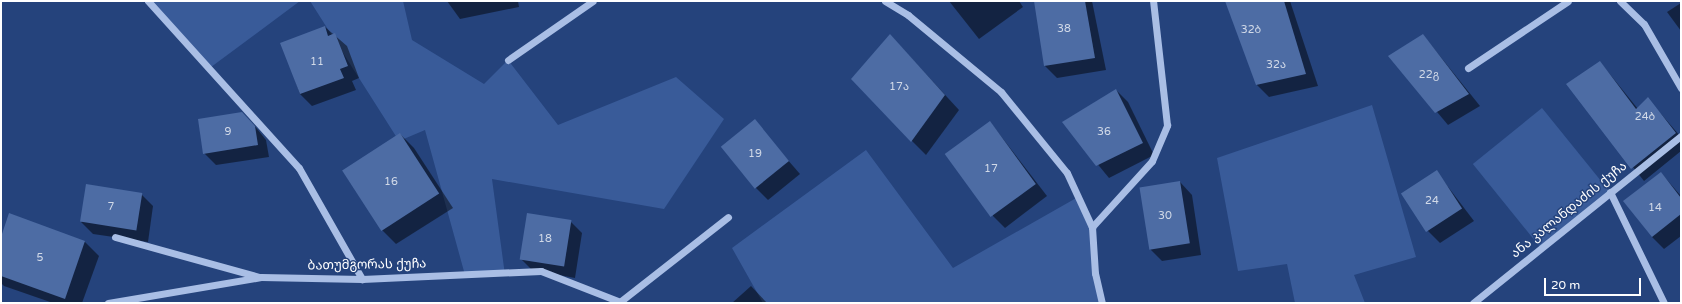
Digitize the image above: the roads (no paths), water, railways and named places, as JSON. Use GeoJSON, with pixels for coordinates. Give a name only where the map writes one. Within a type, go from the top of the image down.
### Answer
{"type":"FeatureCollection","features":[{"type":"Feature","properties":{"kind":"street"},"geometry":{"type":"LineString","coordinates":[[148,1],[299,168],[362,279]]}},
{"type":"Feature","properties":{"kind":"street"},"geometry":{"type":"LineString","coordinates":[[508,60],[594,1]]}},
{"type":"Feature","properties":{"kind":"street"},"geometry":{"type":"LineString","coordinates":[[884,1],[908,15],[1001,92],[1067,173],[1092,227],[1095,273],[1102,303]]}},
{"type":"Feature","properties":{"kind":"street"},"geometry":{"type":"LineString","coordinates":[[1092,227],[1152,161],[1167,125],[1153,1]]}},
{"type":"Feature","properties":{"kind":"street"},"geometry":{"type":"LineString","coordinates":[[1468,68],[1568,1]]}},
{"type":"Feature","properties":{"kind":"street"},"geometry":{"type":"LineString","coordinates":[[1620,1],[1644,24],[1681,88]]}},
{"type":"Feature","properties":{"kind":"street","name":"ანა კალანდაძის ქუჩა"},"geometry":{"type":"LineString","coordinates":[[1473,303],[1681,136]]}},
{"type":"Feature","properties":{"kind":"street"},"geometry":{"type":"LineString","coordinates":[[1610,192],[1664,303]]}},
{"type":"Feature","properties":{"kind":"street"},"geometry":{"type":"LineString","coordinates":[[622,302],[728,217]]}},
{"type":"Feature","properties":{"kind":"street"},"geometry":{"type":"LineString","coordinates":[[115,237],[261,277]]}},
{"type":"Feature","properties":{"kind":"street","name":"ბათუმგორას ქუჩა"},"geometry":{"type":"LineString","coordinates":[[108,303],[261,277],[362,279],[541,271],[622,302]]}}]}
